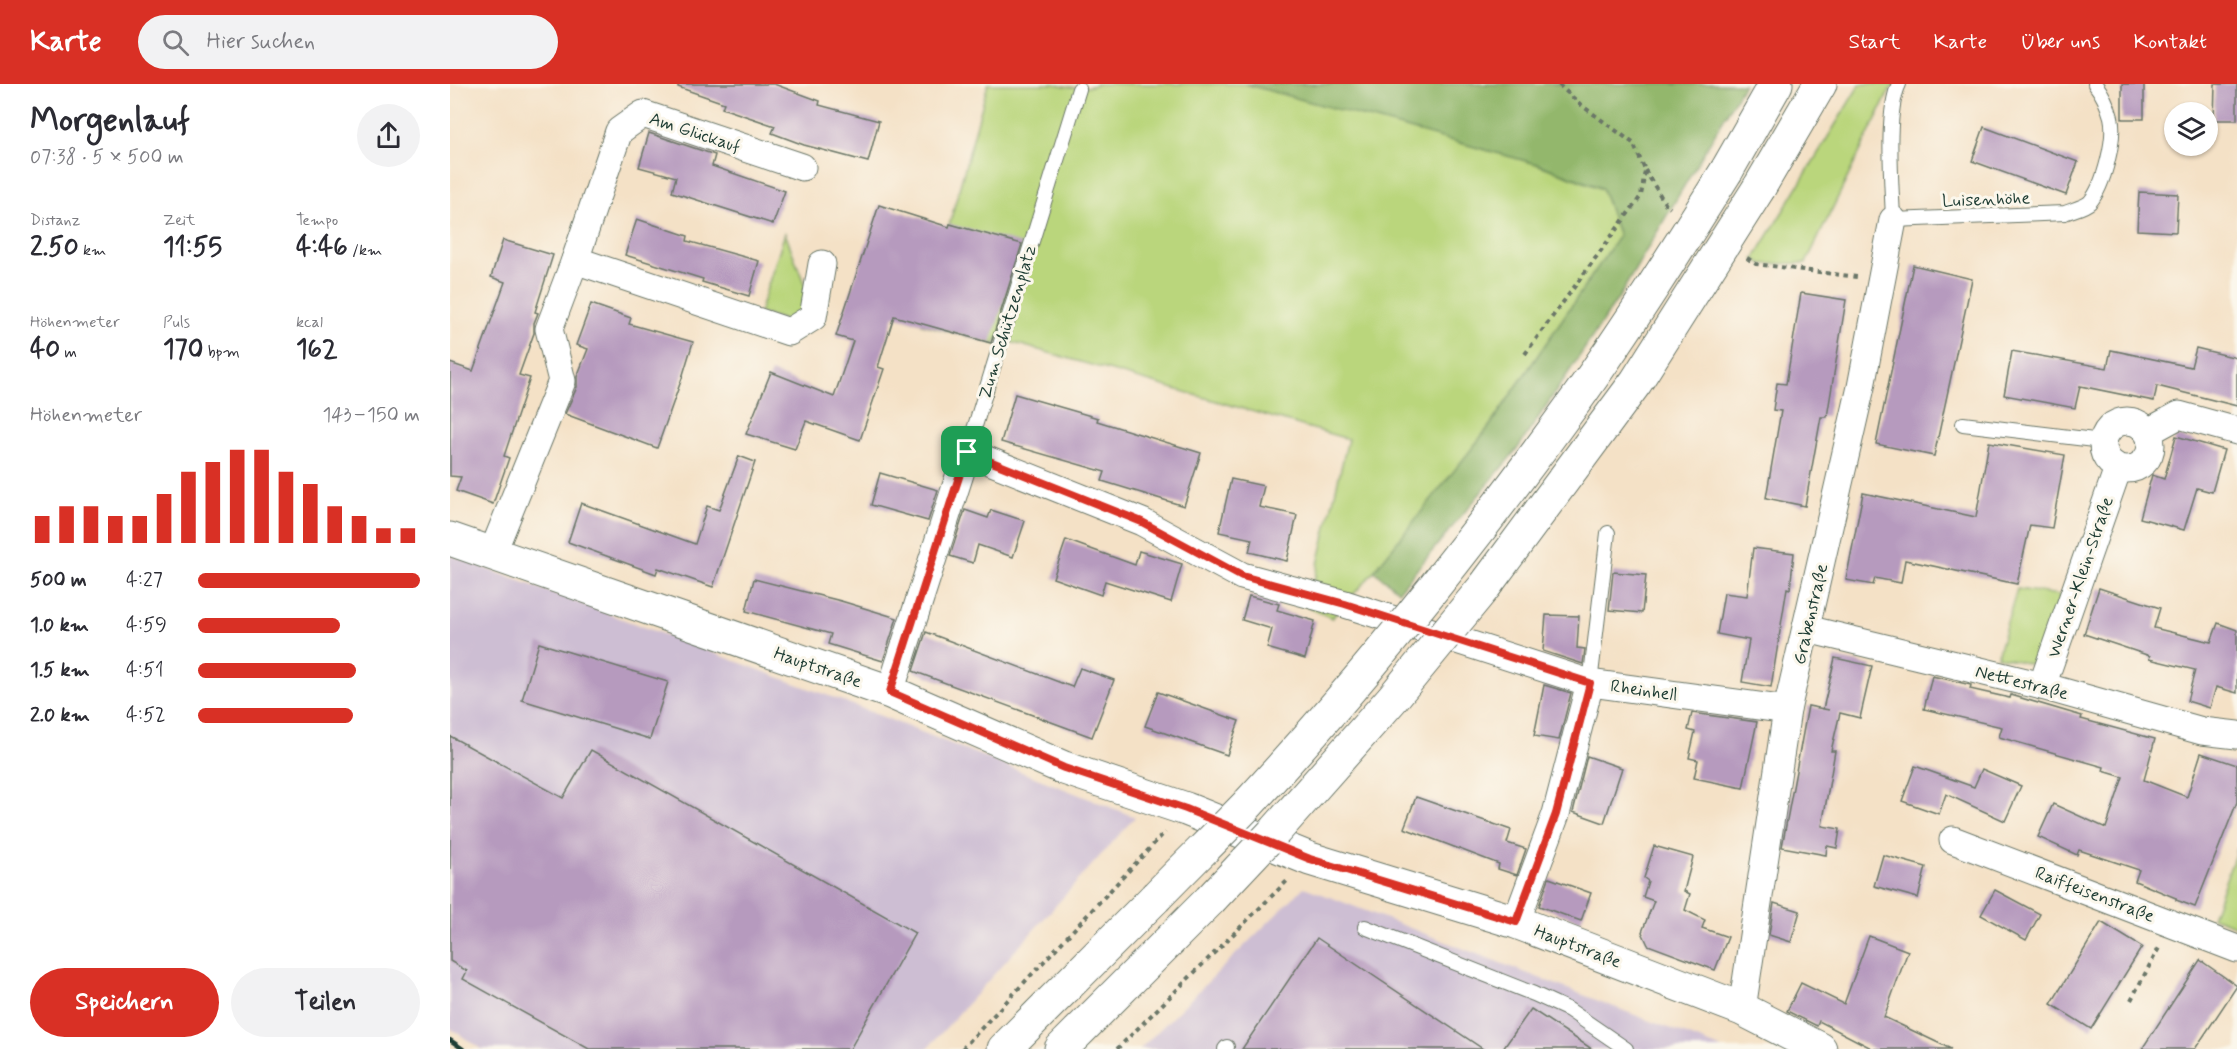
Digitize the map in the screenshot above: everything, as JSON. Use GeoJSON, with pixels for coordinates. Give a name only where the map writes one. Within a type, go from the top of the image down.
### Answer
{"type":"FeatureCollection","features":[{"type":"Feature","properties":{"kind":"main road"},"geometry":{"type":"LineString","coordinates":[[1004,1049],[1246,805],[1348,691],[1448,569],[1577,398],[1678,248],[1776,84]]}},
{"type":"Feature","properties":{"kind":"main road"},"geometry":{"type":"LineString","coordinates":[[1061,1049],[1259,848],[1435,649],[1523,537],[1636,382],[1760,188],[1820,84]]}},
{"type":"Feature","properties":{"kind":"main road","name":"Hauptstraße"},"geometry":{"type":"LineString","coordinates":[[450,539],[890,692],[1064,768],[1186,809],[1310,859],[1516,922],[1742,1009],[1820,1049]]}},
{"type":"Feature","properties":{"kind":"street","name":"Am Glückauf"},"geometry":{"type":"LineString","coordinates":[[492,554],[562,381],[549,329],[619,131],[642,114],[802,167]]}},
{"type":"Feature","properties":{"kind":"street","name":"Grabenstraße"},"geometry":{"type":"LineString","coordinates":[[1742,1009],[1787,710],[1861,387],[1893,220]]}},
{"type":"Feature","properties":{"kind":"street"},"geometry":{"type":"LineString","coordinates":[[574,261],[789,332],[813,317],[822,264]]}},
{"type":"Feature","properties":{"kind":"street"},"geometry":{"type":"LineString","coordinates":[[2148,432],[2179,415],[2237,432]]}},
{"type":"Feature","properties":{"kind":"street"},"geometry":{"type":"LineString","coordinates":[[2126,420],[2135,421],[2148,432],[2151,449],[2143,463],[2135,468],[2118,468],[2105,457],[2102,441],[2111,426],[2126,420]]}},
{"type":"Feature","properties":{"kind":"street","name":"Rheinhell"},"geometry":{"type":"LineString","coordinates":[[967,452],[1142,522],[1242,576],[1345,604],[1590,683],[1787,710]]}},
{"type":"Feature","properties":{"kind":"street","name":"Zum Schützenplatz"},"geometry":{"type":"LineString","coordinates":[[890,692],[967,452]]}},
{"type":"Feature","properties":{"kind":"street","name":"Werner-Klein-Straße"},"geometry":{"type":"LineString","coordinates":[[2042,686],[2118,468]]}},
{"type":"Feature","properties":{"kind":"street","name":"Nettestraße"},"geometry":{"type":"LineString","coordinates":[[1807,629],[2042,686],[2202,731],[2237,735]]}},
{"type":"Feature","properties":{"kind":"street"},"geometry":{"type":"LineString","coordinates":[[1516,922],[1556,814],[1590,683]]}},
{"type":"Feature","properties":{"kind":"street","name":"Raiffeisenstraße"},"geometry":{"type":"LineString","coordinates":[[1953,840],[2237,949]]}},
{"type":"Feature","properties":{"kind":"lane"},"geometry":{"type":"LineString","coordinates":[[1893,220],[1892,127],[1894,95],[1899,84]]}},
{"type":"Feature","properties":{"kind":"lane","name":"Luisenhöhe"},"geometry":{"type":"LineString","coordinates":[[1893,220],[2065,213],[2089,203],[2102,180],[2111,145],[2111,119],[2101,92],[2095,84]]}},
{"type":"Feature","properties":{"kind":"lane","name":"Zum Schützenplatz"},"geometry":{"type":"LineString","coordinates":[[967,452],[1079,89]]}},
{"type":"Feature","properties":{"kind":"lane"},"geometry":{"type":"LineString","coordinates":[[1964,424],[2102,441]]}},
{"type":"Feature","properties":{"kind":"lane"},"geometry":{"type":"LineString","coordinates":[[1590,683],[1608,533]]}},
{"type":"Feature","properties":{"kind":"lane"},"geometry":{"type":"LineString","coordinates":[[1365,927],[1569,1010],[1626,1049]]}},
{"type":"Feature","properties":{"kind":"path"},"geometry":{"type":"LineString","coordinates":[[1558,84],[1581,105],[1633,143],[1645,170],[1666,205]]}},
{"type":"Feature","properties":{"kind":"path"},"geometry":{"type":"LineString","coordinates":[[1525,354],[1641,196],[1645,170]]}},
{"type":"Feature","properties":{"kind":"path"},"geometry":{"type":"LineString","coordinates":[[1756,264],[1881,281]]}},
{"type":"Feature","properties":{"kind":"path"},"geometry":{"type":"LineString","coordinates":[[962,1049],[1186,809]]}},
{"type":"Feature","properties":{"kind":"path"},"geometry":{"type":"LineString","coordinates":[[1117,1049],[1310,859]]}},
{"type":"Feature","properties":{"kind":"path"},"geometry":{"type":"LineString","coordinates":[[2131,1000],[2171,924]]}},
{"type":"Feature","properties":{"kind":"shaded area"},"geometry":{"type":"Polygon","coordinates":[[[450,555],[848,703],[1135,817],[927,1049],[481,1049],[450,1028],[450,555]]]}},
{"type":"Feature","properties":{"kind":"shaded area"},"geometry":{"type":"Polygon","coordinates":[[[1304,887],[1715,1046],[1722,1049],[1140,1049],[1304,887]]]}},
{"type":"Feature","properties":{"kind":"green space"},"geometry":{"type":"Polygon","coordinates":[[[988,84],[1055,84],[1081,87],[1096,84],[1245,84],[1537,164],[1602,189],[1619,236],[1489,427],[1392,552],[1332,618],[1305,606],[1315,577],[1348,439],[997,338],[995,344],[922,324],[988,84]]]}},
{"type":"Feature","properties":{"kind":"green space"},"geometry":{"type":"Polygon","coordinates":[[[1245,84],[1744,84],[1619,297],[1518,448],[1399,591],[1374,571],[1489,427],[1619,236],[1602,188],[1537,164],[1245,84]]]}},
{"type":"Feature","properties":{"kind":"green space"},"geometry":{"type":"Polygon","coordinates":[[[1860,84],[1897,84],[1890,90],[1806,263],[1762,264],[1754,259],[1860,84]]]}},
{"type":"Feature","properties":{"kind":"green space"},"geometry":{"type":"Polygon","coordinates":[[[785,233],[807,291],[801,311],[790,321],[759,313],[785,233]]]}},
{"type":"Feature","properties":{"kind":"green space"},"geometry":{"type":"Polygon","coordinates":[[[2017,589],[2060,595],[2042,657],[2030,664],[1997,656],[2017,589]]]}},
{"type":"Feature","properties":{"kind":"green space"},"geometry":{"type":"Polygon","coordinates":[[[2237,849],[2237,926],[2212,917],[2237,849]]]}},
{"type":"Feature","properties":{"kind":"building"},"geometry":{"type":"Polygon","coordinates":[[[678,84],[774,84],[820,101],[819,105],[879,121],[868,162],[804,145],[772,133],[775,126],[722,108],[724,103],[678,87],[678,84]]]}},
{"type":"Feature","properties":{"kind":"building"},"geometry":{"type":"Polygon","coordinates":[[[2122,84],[2144,84],[2144,119],[2122,119],[2122,84]]]}},
{"type":"Feature","properties":{"kind":"building"},"geometry":{"type":"Polygon","coordinates":[[[2215,84],[2237,84],[2237,120],[2218,120],[2218,102],[2214,102],[2215,84]]]}},
{"type":"Feature","properties":{"kind":"building"},"geometry":{"type":"Polygon","coordinates":[[[1984,127],[2078,162],[2066,195],[1972,161],[1984,127]]]}},
{"type":"Feature","properties":{"kind":"building"},"geometry":{"type":"Polygon","coordinates":[[[649,133],[715,155],[712,166],[785,191],[773,224],[672,192],[676,177],[639,167],[649,133]]]}},
{"type":"Feature","properties":{"kind":"building"},"geometry":{"type":"Polygon","coordinates":[[[2139,192],[2178,194],[2176,232],[2137,230],[2139,192]]]}},
{"type":"Feature","properties":{"kind":"building"},"geometry":{"type":"Polygon","coordinates":[[[879,205],[949,227],[950,224],[1022,244],[991,343],[894,316],[878,367],[884,369],[860,440],[806,421],[795,449],[746,434],[771,372],[834,397],[853,341],[836,336],[879,205]]]}},
{"type":"Feature","properties":{"kind":"building"},"geometry":{"type":"Polygon","coordinates":[[[637,219],[688,236],[687,241],[759,261],[749,296],[625,255],[637,219]]]}},
{"type":"Feature","properties":{"kind":"building"},"geometry":{"type":"Polygon","coordinates":[[[503,240],[553,255],[535,312],[538,313],[534,323],[534,333],[519,375],[530,378],[504,456],[509,458],[493,504],[456,491],[461,477],[450,476],[450,363],[473,371],[505,282],[491,277],[503,240]]]}},
{"type":"Feature","properties":{"kind":"building"},"geometry":{"type":"Polygon","coordinates":[[[1913,265],[1972,279],[1934,456],[1876,444],[1913,265]]]}},
{"type":"Feature","properties":{"kind":"building"},"geometry":{"type":"Polygon","coordinates":[[[1801,293],[1846,300],[1827,417],[1821,417],[1805,506],[1766,498],[1781,411],[1773,410],[1777,383],[1786,384],[1801,293]]]}},
{"type":"Feature","properties":{"kind":"building"},"geometry":{"type":"Polygon","coordinates":[[[591,304],[631,318],[629,324],[693,342],[657,448],[565,414],[577,387],[577,377],[588,349],[576,345],[591,304]]]}},
{"type":"Feature","properties":{"kind":"building"},"geometry":{"type":"Polygon","coordinates":[[[2196,348],[2237,358],[2237,406],[2157,386],[2154,401],[2080,386],[2075,408],[2004,395],[2012,351],[2107,368],[2111,350],[2191,367],[2196,348]]]}},
{"type":"Feature","properties":{"kind":"building"},"geometry":{"type":"Polygon","coordinates":[[[1015,394],[1098,418],[1097,421],[1201,453],[1184,506],[1102,481],[1105,472],[1001,442],[1015,394]]]}},
{"type":"Feature","properties":{"kind":"building"},"geometry":{"type":"Polygon","coordinates":[[[2176,436],[2224,450],[2212,492],[2197,488],[2184,530],[2140,518],[2152,475],[2164,479],[2176,436]]]}},
{"type":"Feature","properties":{"kind":"building"},"geometry":{"type":"Polygon","coordinates":[[[1989,442],[2065,455],[2052,528],[2030,525],[2017,584],[1905,560],[1901,583],[1875,578],[1873,585],[1846,580],[1863,493],[1976,517],[1989,442]]]}},
{"type":"Feature","properties":{"kind":"building"},"geometry":{"type":"Polygon","coordinates":[[[739,456],[755,462],[713,587],[658,568],[656,574],[568,542],[581,503],[695,544],[707,506],[719,510],[739,456]]]}},
{"type":"Feature","properties":{"kind":"building"},"geometry":{"type":"Polygon","coordinates":[[[880,473],[938,490],[928,521],[871,505],[880,473]]]}},
{"type":"Feature","properties":{"kind":"building"},"geometry":{"type":"Polygon","coordinates":[[[1231,479],[1264,486],[1259,507],[1297,515],[1287,561],[1249,552],[1252,539],[1219,532],[1231,479]]]}},
{"type":"Feature","properties":{"kind":"building"},"geometry":{"type":"Polygon","coordinates":[[[965,510],[988,518],[991,510],[1025,521],[1013,557],[978,545],[973,563],[950,556],[965,510]]]}},
{"type":"Feature","properties":{"kind":"building"},"geometry":{"type":"Polygon","coordinates":[[[1066,540],[1135,565],[1139,551],[1182,564],[1171,602],[1105,581],[1101,595],[1053,578],[1066,540]]]}},
{"type":"Feature","properties":{"kind":"building"},"geometry":{"type":"Polygon","coordinates":[[[1753,548],[1794,553],[1790,589],[1787,588],[1771,687],[1742,682],[1749,640],[1717,634],[1724,593],[1747,596],[1753,548]]]}},
{"type":"Feature","properties":{"kind":"building"},"geometry":{"type":"Polygon","coordinates":[[[1613,572],[1646,575],[1642,613],[1609,610],[1613,572]]]}},
{"type":"Feature","properties":{"kind":"building"},"geometry":{"type":"Polygon","coordinates":[[[754,579],[897,618],[883,661],[828,644],[831,634],[746,611],[754,579]]]}},
{"type":"Feature","properties":{"kind":"building"},"geometry":{"type":"Polygon","coordinates":[[[2099,588],[2160,608],[2154,628],[2211,642],[2218,623],[2237,630],[2237,693],[2216,687],[2210,708],[2187,701],[2195,670],[2149,659],[2150,656],[2084,634],[2099,588]]]}},
{"type":"Feature","properties":{"kind":"building"},"geometry":{"type":"Polygon","coordinates":[[[1249,596],[1279,604],[1277,610],[1315,621],[1305,659],[1267,648],[1272,629],[1242,620],[1249,596]]]}},
{"type":"Feature","properties":{"kind":"building"},"geometry":{"type":"Polygon","coordinates":[[[1546,615],[1579,616],[1577,648],[1585,649],[1583,664],[1543,651],[1546,615]]]}},
{"type":"Feature","properties":{"kind":"building"},"geometry":{"type":"Polygon","coordinates":[[[926,632],[1072,687],[1080,668],[1114,680],[1092,737],[913,671],[926,632]]]}},
{"type":"Feature","properties":{"kind":"building"},"geometry":{"type":"Polygon","coordinates":[[[539,643],[668,682],[650,739],[522,700],[539,643]]]}},
{"type":"Feature","properties":{"kind":"building"},"geometry":{"type":"Polygon","coordinates":[[[1835,658],[1872,666],[1860,718],[1840,713],[1831,751],[1835,751],[1822,826],[1840,829],[1837,848],[1827,846],[1826,855],[1782,847],[1808,706],[1823,709],[1835,658]]]}},
{"type":"Feature","properties":{"kind":"building"},"geometry":{"type":"Polygon","coordinates":[[[1932,676],[1971,685],[1970,689],[2010,698],[2011,695],[2082,716],[2081,719],[2155,739],[2144,780],[2187,797],[2201,753],[2237,765],[2237,802],[2195,907],[2135,881],[2139,870],[2079,850],[2077,855],[2038,837],[2053,804],[2106,828],[2123,777],[2103,771],[2104,767],[1999,737],[2002,727],[1924,709],[1932,676]]]}},
{"type":"Feature","properties":{"kind":"building"},"geometry":{"type":"Polygon","coordinates":[[[1544,685],[1571,693],[1559,740],[1534,736],[1544,685]]]}},
{"type":"Feature","properties":{"kind":"building"},"geometry":{"type":"Polygon","coordinates":[[[1158,692],[1239,721],[1227,755],[1145,726],[1158,692]]]}},
{"type":"Feature","properties":{"kind":"building"},"geometry":{"type":"Polygon","coordinates":[[[1692,713],[1757,722],[1743,788],[1694,778],[1698,760],[1689,758],[1695,732],[1688,730],[1692,713]]]}},
{"type":"Feature","properties":{"kind":"building"},"geometry":{"type":"Polygon","coordinates":[[[450,736],[563,798],[591,750],[915,933],[850,1049],[589,1049],[463,979],[467,971],[450,961],[450,736]]]}},
{"type":"Feature","properties":{"kind":"building"},"geometry":{"type":"Polygon","coordinates":[[[1587,756],[1622,768],[1604,823],[1573,812],[1587,756]]]}},
{"type":"Feature","properties":{"kind":"building"},"geometry":{"type":"Polygon","coordinates":[[[1915,766],[1974,787],[1982,769],[2021,786],[2005,821],[1946,794],[1939,814],[1902,801],[1915,766]]]}},
{"type":"Feature","properties":{"kind":"building"},"geometry":{"type":"Polygon","coordinates":[[[1416,797],[1511,830],[1507,843],[1526,849],[1517,875],[1498,869],[1499,864],[1404,828],[1416,797]]]}},
{"type":"Feature","properties":{"kind":"building"},"geometry":{"type":"Polygon","coordinates":[[[1654,846],[1693,857],[1684,891],[1690,894],[1685,910],[1705,920],[1702,928],[1728,937],[1715,970],[1648,945],[1642,932],[1654,901],[1643,897],[1648,881],[1644,878],[1654,846]]]}},
{"type":"Feature","properties":{"kind":"building"},"geometry":{"type":"Polygon","coordinates":[[[1883,855],[1926,867],[1918,898],[1874,886],[1883,855]]]}},
{"type":"Feature","properties":{"kind":"building"},"geometry":{"type":"Polygon","coordinates":[[[1549,878],[1591,893],[1581,921],[1539,906],[1549,878]]]}},
{"type":"Feature","properties":{"kind":"building"},"geometry":{"type":"Polygon","coordinates":[[[1995,890],[2040,914],[2026,940],[1981,915],[1995,890]]]}},
{"type":"Feature","properties":{"kind":"building"},"geometry":{"type":"Polygon","coordinates":[[[1774,903],[1800,911],[1791,942],[1769,935],[1774,903]]]}},
{"type":"Feature","properties":{"kind":"building"},"geometry":{"type":"Polygon","coordinates":[[[2101,922],[2142,947],[2091,1029],[2051,1004],[2101,922]]]}},
{"type":"Feature","properties":{"kind":"building"},"geometry":{"type":"Polygon","coordinates":[[[1869,936],[1908,951],[1884,1017],[1951,1049],[1873,1049],[1819,1021],[1817,1026],[1787,1011],[1801,983],[1844,1004],[1869,936]]]}},
{"type":"Feature","properties":{"kind":"building"},"geometry":{"type":"Polygon","coordinates":[[[1317,938],[1483,1049],[1242,1049],[1317,938]]]}},
{"type":"Feature","properties":{"kind":"building"},"geometry":{"type":"Polygon","coordinates":[[[2200,960],[2237,986],[2195,1049],[2142,1049],[2200,960]]]}},
{"type":"Feature","properties":{"kind":"building"},"geometry":{"type":"Polygon","coordinates":[[[1531,1009],[1592,1049],[1503,1049],[1531,1009]]]}},
{"type":"Feature","properties":{"kind":"railway"},"geometry":{"type":"LineString","coordinates":[[450,1040],[463,1049]]}},
{"type":"Feature","properties":{"kind":"route"},"geometry":{"type":"LineString","coordinates":[[967,452],[1142,522],[1242,576],[1345,604],[1590,683],[1556,814],[1516,922],[1310,859],[1186,809],[1064,768],[890,692],[967,452]]}}]}
